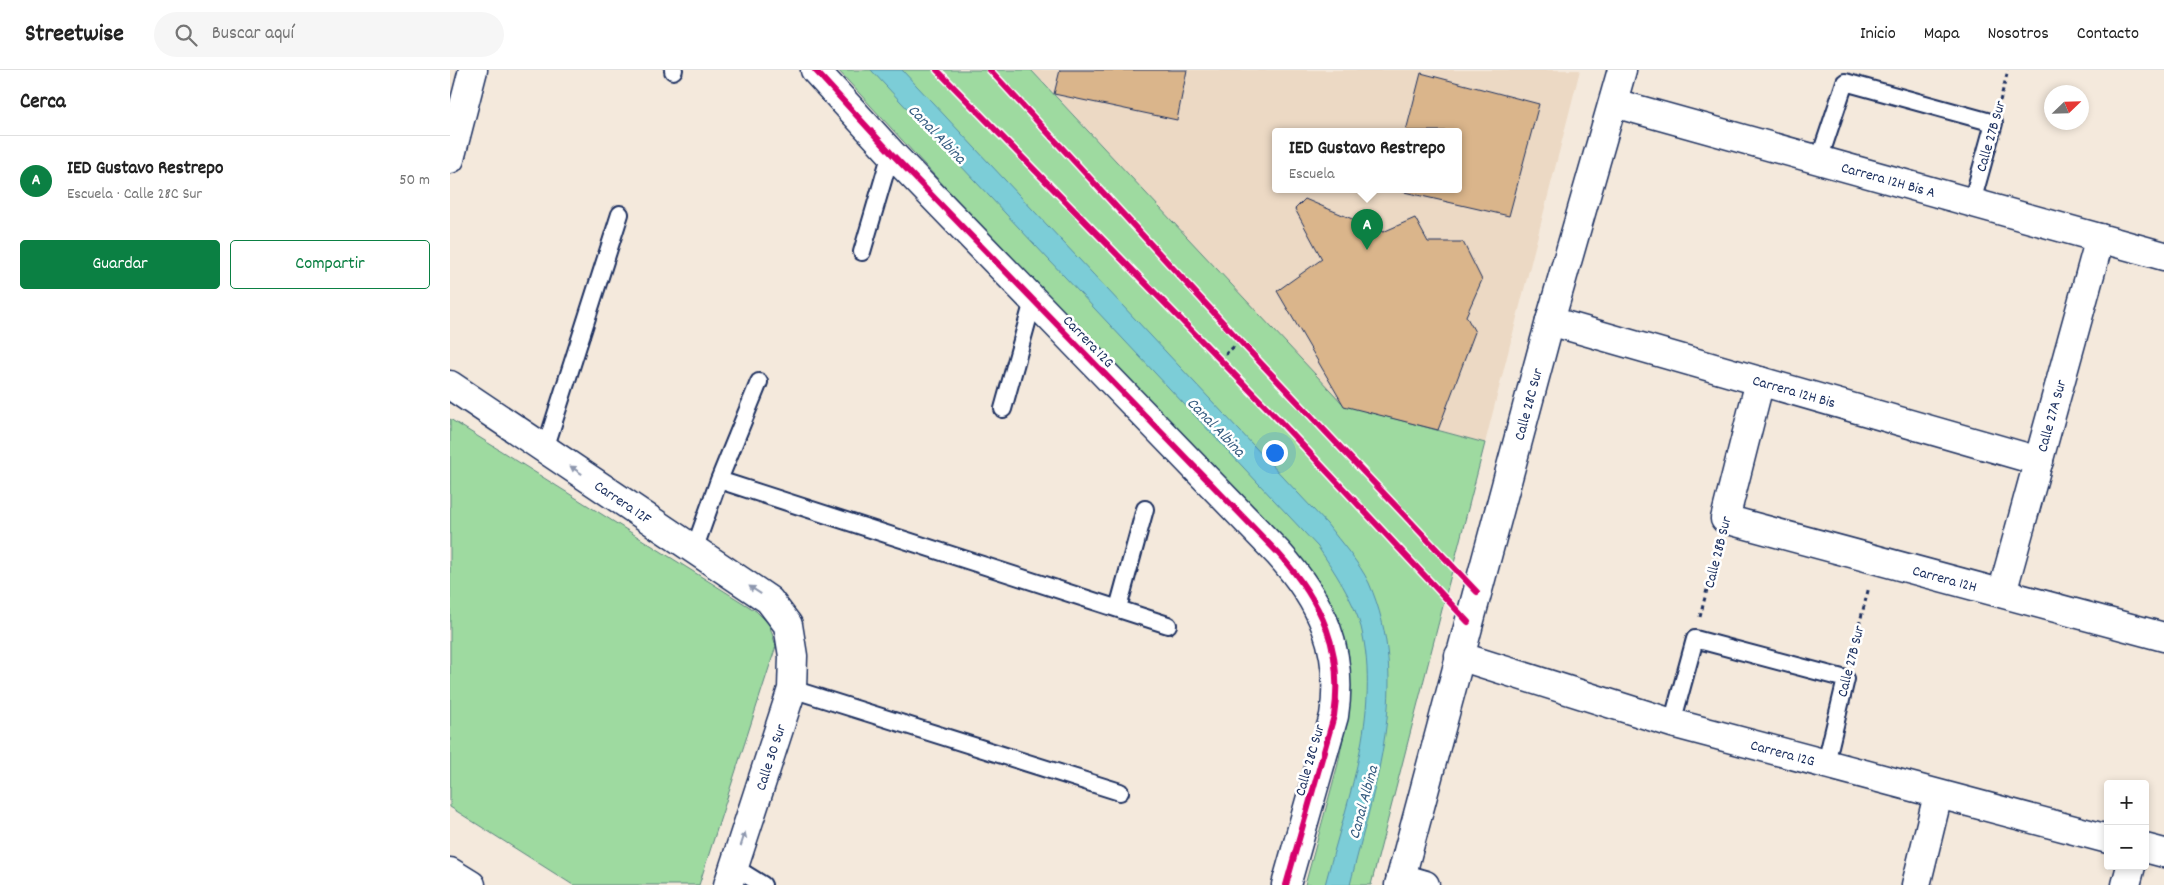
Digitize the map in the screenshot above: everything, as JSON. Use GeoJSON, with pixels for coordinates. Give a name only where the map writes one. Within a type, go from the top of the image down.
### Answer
{"type":"FeatureCollection","features":[{"type":"Feature","properties":{"kind":"street"},"geometry":{"type":"LineString","coordinates":[[450,159],[473,70]]}},
{"type":"Feature","properties":{"kind":"street","name":"Carrera 12G"},"geometry":{"type":"LineString","coordinates":[[815,70],[891,153],[1293,569],[1318,610],[1330,639]]}},
{"type":"Feature","properties":{"kind":"street","name":"Calle 28C Sur"},"geometry":{"type":"LineString","coordinates":[[1409,883],[1459,656],[1550,321],[1622,70]]}},
{"type":"Feature","properties":{"kind":"street","name":"Carrera 12H Bis A"},"geometry":{"type":"LineString","coordinates":[[1614,103],[2164,256]]}},
{"type":"Feature","properties":{"kind":"street","name":"Calle 27A Sur"},"geometry":{"type":"LineString","coordinates":[[2002,593],[2100,238]]}},
{"type":"Feature","properties":{"kind":"street","name":"Carrera 12H Bis"},"geometry":{"type":"LineString","coordinates":[[1550,321],[2039,461]]}},
{"type":"Feature","properties":{"kind":"street","name":"Calle 28B Sur"},"geometry":{"type":"LineString","coordinates":[[1725,519],[1760,381]]}},
{"type":"Feature","properties":{"kind":"street","name":"Carrera 12F"},"geometry":{"type":"LineString","coordinates":[[450,385],[769,600],[788,625]]}},
{"type":"Feature","properties":{"kind":"street","name":"Carrera 12H"},"geometry":{"type":"LineString","coordinates":[[1725,519],[2164,637]]}},
{"type":"Feature","properties":{"kind":"street","name":"Calle 30 Sur"},"geometry":{"type":"LineString","coordinates":[[731,876],[792,689],[793,656],[788,625]]}},
{"type":"Feature","properties":{"kind":"street","name":"Calle 28C Sur"},"geometry":{"type":"LineString","coordinates":[[1286,885],[1334,716],[1338,688],[1336,662],[1330,639]]}},
{"type":"Feature","properties":{"kind":"street","name":"Carrera 12G"},"geometry":{"type":"LineString","coordinates":[[1459,656],[1672,723],[2104,838]]}},
{"type":"Feature","properties":{"kind":"street"},"geometry":{"type":"LineString","coordinates":[[1916,885],[1938,795]]}},
{"type":"Feature","properties":{"kind":"street"},"geometry":{"type":"LineString","coordinates":[[2149,849],[2164,853]]}},
{"type":"Feature","properties":{"kind":"street"},"geometry":{"type":"LineString","coordinates":[[2126,885],[2130,870]]}},
{"type":"Feature","properties":{"kind":"street"},"geometry":{"type":"LineString","coordinates":[[450,872],[471,885]]}},
{"type":"Feature","properties":{"kind":"lane"},"geometry":{"type":"LineString","coordinates":[[1819,160],[1845,82],[1994,124]]}},
{"type":"Feature","properties":{"kind":"lane","name":"Calle 27B Sur"},"geometry":{"type":"LineString","coordinates":[[1972,202],[1994,124]]}},
{"type":"Feature","properties":{"kind":"lane"},"geometry":{"type":"LineString","coordinates":[[862,252],[891,153]]}},
{"type":"Feature","properties":{"kind":"lane"},"geometry":{"type":"LineString","coordinates":[[545,450],[620,214]]}},
{"type":"Feature","properties":{"kind":"lane"},"geometry":{"type":"LineString","coordinates":[[1003,410],[1033,301]]}},
{"type":"Feature","properties":{"kind":"lane"},"geometry":{"type":"LineString","coordinates":[[694,550],[719,480],[759,382]]}},
{"type":"Feature","properties":{"kind":"lane"},"geometry":{"type":"LineString","coordinates":[[719,480],[1118,608],[1168,626]]}},
{"type":"Feature","properties":{"kind":"lane"},"geometry":{"type":"LineString","coordinates":[[1118,608],[1145,509]]}},
{"type":"Feature","properties":{"kind":"lane"},"geometry":{"type":"LineString","coordinates":[[1672,723],[1695,639],[1846,678]]}},
{"type":"Feature","properties":{"kind":"lane","name":"Calle 27B Sur"},"geometry":{"type":"LineString","coordinates":[[1826,763],[1846,678]]}},
{"type":"Feature","properties":{"kind":"lane"},"geometry":{"type":"LineString","coordinates":[[792,689],[1120,792]]}},
{"type":"Feature","properties":{"kind":"lane"},"geometry":{"type":"LineString","coordinates":[[731,876],[763,885]]}},
{"type":"Feature","properties":{"kind":"path"},"geometry":{"type":"LineString","coordinates":[[990,70],[1240,341],[1477,592]]}},
{"type":"Feature","properties":{"kind":"path"},"geometry":{"type":"LineString","coordinates":[[1220,360],[1240,341]]}},
{"type":"Feature","properties":{"kind":"path"},"geometry":{"type":"LineString","coordinates":[[1213,352],[1226,366]]}},
{"type":"Feature","properties":{"kind":"shaded area"},"geometry":{"type":"Polygon","coordinates":[[[1032,70],[1580,70],[1485,443],[1344,406],[1032,70]]]}},
{"type":"Feature","properties":{"kind":"green space"},"geometry":{"type":"Polygon","coordinates":[[[838,70],[1031,70],[1344,405],[1485,443],[1371,885],[1305,885],[1338,764],[1349,707],[1349,656],[1333,606],[1305,563],[1011,259],[838,70]]]}},
{"type":"Feature","properties":{"kind":"green space"},"geometry":{"type":"Polygon","coordinates":[[[450,419],[756,611],[769,624],[776,646],[699,885],[573,885],[450,807],[450,419]]]}},
{"type":"Feature","properties":{"kind":"water","name":"Canal Albina"},"geometry":{"type":"Polygon","coordinates":[[[871,70],[902,70],[1327,524],[1365,575],[1382,621],[1388,658],[1389,696],[1378,772],[1350,885],[1325,885],[1359,757],[1367,692],[1366,659],[1358,617],[1330,565],[1318,547],[871,70]]]}},
{"type":"Feature","properties":{"kind":"building"},"geometry":{"type":"Polygon","coordinates":[[[1060,70],[1187,70],[1177,120],[1054,94],[1060,70]]]}},
{"type":"Feature","properties":{"kind":"building"},"geometry":{"type":"Polygon","coordinates":[[[1421,73],[1539,104],[1509,216],[1408,193],[1462,193],[1462,128],[1407,128],[1421,73]]]}},
{"type":"Feature","properties":{"kind":"building"},"geometry":{"type":"Polygon","coordinates":[[[1305,199],[1383,232],[1415,218],[1428,242],[1463,242],[1482,280],[1466,316],[1475,332],[1438,430],[1344,406],[1277,291],[1322,259],[1295,209],[1305,199]]]}},
{"type":"Feature","properties":{"kind":"cycle path"},"geometry":{"type":"LineString","coordinates":[[815,70],[891,153],[1278,553],[1307,590],[1318,609],[1332,648],[1336,670],[1334,716],[1286,885]]}},
{"type":"Feature","properties":{"kind":"cycle path"},"geometry":{"type":"LineString","coordinates":[[937,70],[1277,418],[1468,622]]}},
{"type":"Feature","properties":{"kind":"cycle path"},"geometry":{"type":"LineString","coordinates":[[990,70],[1240,341],[1477,592]]}},
{"type":"Feature","properties":{"kind":"place","name":"IED Gustavo Restrepo"},"geometry":{"type":"Point","coordinates":[1367,250]}}]}
